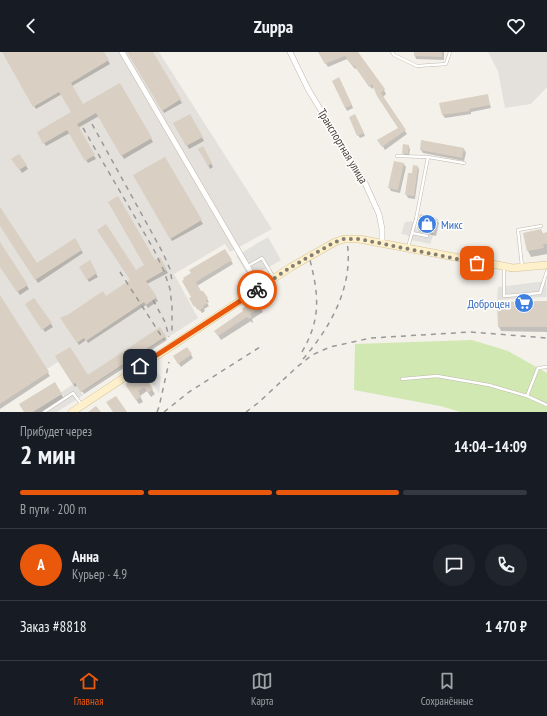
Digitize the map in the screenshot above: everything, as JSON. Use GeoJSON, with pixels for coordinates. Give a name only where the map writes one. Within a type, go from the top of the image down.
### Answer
{"type":"FeatureCollection","features":[{"type":"Feature","properties":{"kind":"main road"},"geometry":{"type":"LineString","coordinates":[[72,412],[274,278],[318,251],[344,239],[359,239],[504,267],[522,268],[547,265]]}},
{"type":"Feature","properties":{"kind":"street"},"geometry":{"type":"LineString","coordinates":[[122,52],[260,288]]}},
{"type":"Feature","properties":{"kind":"street","name":"Транспортная улица"},"geometry":{"type":"LineString","coordinates":[[290,52],[308,89],[365,183],[379,214],[382,229],[382,244]]}},
{"type":"Feature","properties":{"kind":"lane"},"geometry":{"type":"LineString","coordinates":[[392,52],[394,55],[417,66],[446,64],[450,52]]}},
{"type":"Feature","properties":{"kind":"lane"},"geometry":{"type":"LineString","coordinates":[[397,156],[428,157],[464,163]]}},
{"type":"Feature","properties":{"kind":"lane"},"geometry":{"type":"LineString","coordinates":[[407,249],[416,219],[428,157]]}},
{"type":"Feature","properties":{"kind":"lane"},"geometry":{"type":"LineString","coordinates":[[522,268],[518,230],[541,226]]}},
{"type":"Feature","properties":{"kind":"lane"},"geometry":{"type":"LineString","coordinates":[[412,233],[427,236]]}},
{"type":"Feature","properties":{"kind":"lane"},"geometry":{"type":"LineString","coordinates":[[248,267],[262,258],[274,278]]}},
{"type":"Feature","properties":{"kind":"lane"},"geometry":{"type":"LineString","coordinates":[[504,267],[504,296],[540,293],[547,271]]}},
{"type":"Feature","properties":{"kind":"lane"},"geometry":{"type":"LineString","coordinates":[[527,396],[538,368],[547,367]]}},
{"type":"Feature","properties":{"kind":"lane"},"geometry":{"type":"LineString","coordinates":[[402,379],[437,376],[489,385],[527,396],[547,405]]}},
{"type":"Feature","properties":{"kind":"lane"},"geometry":{"type":"LineString","coordinates":[[44,412],[73,393],[82,406]]}},
{"type":"Feature","properties":{"kind":"shaded area"},"geometry":{"type":"Polygon","coordinates":[[[0,52],[159,52],[272,229],[230,252],[225,244],[174,274],[198,318],[79,394],[58,362],[47,369],[49,372],[0,404],[0,52]]]}},
{"type":"Feature","properties":{"kind":"shaded area"},"geometry":{"type":"Polygon","coordinates":[[[488,52],[547,52],[547,87],[531,104],[505,108],[498,71],[488,52]]]}},
{"type":"Feature","properties":{"kind":"shaded area"},"geometry":{"type":"Polygon","coordinates":[[[412,221],[417,230],[434,233],[430,244],[412,240],[407,235],[401,234],[405,222],[412,221]]]}},
{"type":"Feature","properties":{"kind":"shaded area"},"geometry":{"type":"Polygon","coordinates":[[[268,237],[281,260],[250,278],[236,256],[268,237]]]}},
{"type":"Feature","properties":{"kind":"shaded area"},"geometry":{"type":"Polygon","coordinates":[[[546,281],[547,297],[497,300],[498,287],[546,281]]]}},
{"type":"Feature","properties":{"kind":"shaded area"},"geometry":{"type":"Polygon","coordinates":[[[143,365],[149,373],[155,368],[161,377],[159,393],[140,366],[143,365]]]}},
{"type":"Feature","properties":{"kind":"shaded area"},"geometry":{"type":"Polygon","coordinates":[[[75,383],[83,395],[74,401],[57,412],[31,412],[75,383]]]}},
{"type":"Feature","properties":{"kind":"green space"},"geometry":{"type":"Polygon","coordinates":[[[472,340],[508,351],[547,373],[547,412],[461,412],[440,406],[354,390],[355,344],[472,340]]]}},
{"type":"Feature","properties":{"kind":"building"},"geometry":{"type":"Polygon","coordinates":[[[2,52],[104,52],[109,60],[71,83],[83,104],[120,83],[152,138],[121,156],[96,113],[77,124],[95,155],[85,161],[67,130],[43,144],[37,132],[71,112],[59,92],[33,107],[2,52]]]}},
{"type":"Feature","properties":{"kind":"building"},"geometry":{"type":"Polygon","coordinates":[[[127,52],[153,52],[181,99],[162,111],[127,52]]]}},
{"type":"Feature","properties":{"kind":"building"},"geometry":{"type":"Polygon","coordinates":[[[318,52],[358,52],[385,89],[381,93],[406,130],[382,147],[377,140],[398,128],[377,96],[372,84],[369,87],[354,65],[353,66],[345,56],[325,64],[318,52]]]}},
{"type":"Feature","properties":{"kind":"building"},"geometry":{"type":"Polygon","coordinates":[[[414,52],[442,52],[442,57],[414,56],[414,52]]]}},
{"type":"Feature","properties":{"kind":"building"},"geometry":{"type":"Polygon","coordinates":[[[339,77],[352,105],[345,108],[332,81],[339,77]]]}},
{"type":"Feature","properties":{"kind":"building"},"geometry":{"type":"Polygon","coordinates":[[[488,94],[490,105],[469,109],[470,111],[442,115],[439,103],[488,94]]]}},
{"type":"Feature","properties":{"kind":"building"},"geometry":{"type":"Polygon","coordinates":[[[190,114],[203,137],[186,146],[173,123],[190,114]]]}},
{"type":"Feature","properties":{"kind":"building"},"geometry":{"type":"Polygon","coordinates":[[[355,114],[364,133],[357,136],[349,117],[355,114]]]}},
{"type":"Feature","properties":{"kind":"building"},"geometry":{"type":"Polygon","coordinates":[[[421,140],[464,148],[462,158],[420,150],[421,140]]]}},
{"type":"Feature","properties":{"kind":"building"},"geometry":{"type":"Polygon","coordinates":[[[403,144],[409,145],[408,154],[402,153],[403,144]]]}},
{"type":"Feature","properties":{"kind":"building"},"geometry":{"type":"Polygon","coordinates":[[[203,146],[212,163],[208,166],[198,149],[203,146]]]}},
{"type":"Feature","properties":{"kind":"building"},"geometry":{"type":"Polygon","coordinates":[[[19,154],[27,165],[19,170],[11,159],[19,154]]]}},
{"type":"Feature","properties":{"kind":"building"},"geometry":{"type":"Polygon","coordinates":[[[165,157],[202,220],[170,239],[133,175],[165,157]]]}},
{"type":"Feature","properties":{"kind":"building"},"geometry":{"type":"Polygon","coordinates":[[[394,161],[404,163],[398,190],[388,188],[394,161]]]}},
{"type":"Feature","properties":{"kind":"building"},"geometry":{"type":"Polygon","coordinates":[[[413,165],[418,166],[414,196],[405,195],[408,173],[412,173],[413,165]]]}},
{"type":"Feature","properties":{"kind":"building"},"geometry":{"type":"Polygon","coordinates":[[[118,196],[155,260],[160,257],[167,269],[146,281],[157,297],[146,305],[144,302],[86,341],[84,338],[77,343],[60,318],[66,316],[103,291],[106,296],[130,280],[97,230],[106,224],[136,270],[144,265],[108,202],[118,196]]]}},
{"type":"Feature","properties":{"kind":"building"},"geometry":{"type":"Polygon","coordinates":[[[0,207],[37,263],[75,238],[82,250],[35,280],[0,226],[0,207]]]}},
{"type":"Feature","properties":{"kind":"building"},"geometry":{"type":"Polygon","coordinates":[[[420,214],[438,219],[434,233],[417,229],[420,214]]]}},
{"type":"Feature","properties":{"kind":"building"},"geometry":{"type":"Polygon","coordinates":[[[541,229],[542,234],[547,232],[547,244],[543,244],[544,248],[527,251],[523,233],[541,229]]]}},
{"type":"Feature","properties":{"kind":"building"},"geometry":{"type":"Polygon","coordinates":[[[0,242],[28,285],[17,292],[0,267],[0,242]]]}},
{"type":"Feature","properties":{"kind":"building"},"geometry":{"type":"Polygon","coordinates":[[[225,249],[232,260],[196,282],[201,291],[203,291],[208,298],[206,300],[208,303],[199,311],[196,306],[194,307],[189,298],[191,297],[182,281],[184,280],[183,278],[191,273],[189,270],[225,249]]]}},
{"type":"Feature","properties":{"kind":"building"},"geometry":{"type":"Polygon","coordinates":[[[90,260],[97,273],[87,280],[79,267],[90,260]]]}},
{"type":"Feature","properties":{"kind":"building"},"geometry":{"type":"Polygon","coordinates":[[[0,295],[49,372],[0,404],[0,295]]]}},
{"type":"Feature","properties":{"kind":"building"},"geometry":{"type":"Polygon","coordinates":[[[34,298],[52,323],[42,330],[25,304],[34,298]]]}},
{"type":"Feature","properties":{"kind":"building"},"geometry":{"type":"Polygon","coordinates":[[[256,300],[261,307],[250,314],[252,317],[249,319],[247,317],[218,336],[214,331],[256,300]]]}},
{"type":"Feature","properties":{"kind":"building"},"geometry":{"type":"Polygon","coordinates":[[[547,301],[547,327],[498,327],[497,302],[547,301]]]}},
{"type":"Feature","properties":{"kind":"building"},"geometry":{"type":"Polygon","coordinates":[[[160,327],[166,336],[81,392],[75,383],[73,384],[55,356],[70,347],[88,375],[160,327]]]}},
{"type":"Feature","properties":{"kind":"building"},"geometry":{"type":"Polygon","coordinates":[[[187,347],[192,354],[178,364],[173,356],[187,347]]]}},
{"type":"Feature","properties":{"kind":"building"},"geometry":{"type":"Polygon","coordinates":[[[140,374],[144,375],[153,389],[148,393],[144,387],[138,391],[141,397],[136,400],[126,386],[126,383],[132,382],[138,378],[140,374]]]}},
{"type":"Feature","properties":{"kind":"building"},"geometry":{"type":"Polygon","coordinates":[[[55,382],[62,394],[33,412],[24,412],[19,404],[55,382]]]}},
{"type":"Feature","properties":{"kind":"building"},"geometry":{"type":"Polygon","coordinates":[[[116,396],[127,412],[113,412],[106,402],[116,396]]]}},
{"type":"Feature","properties":{"kind":"building"},"geometry":{"type":"Polygon","coordinates":[[[96,406],[101,412],[88,412],[96,406]]]}},
{"type":"Feature","properties":{"kind":"railway"},"geometry":{"type":"LineString","coordinates":[[92,124],[163,253],[170,269],[172,281]]}},
{"type":"Feature","properties":{"kind":"railway"},"geometry":{"type":"LineString","coordinates":[[83,128],[153,248],[164,271],[170,289],[172,334]]}},
{"type":"Feature","properties":{"kind":"railway"},"geometry":{"type":"LineString","coordinates":[[303,359],[323,333],[338,305],[344,289],[347,274],[347,242]]}},
{"type":"Feature","properties":{"kind":"railway"},"geometry":{"type":"LineString","coordinates":[[302,352],[313,329],[316,307],[315,285],[310,260]]}},
{"type":"Feature","properties":{"kind":"railway"},"geometry":{"type":"LineString","coordinates":[[120,272],[164,340]]}},
{"type":"Feature","properties":{"kind":"railway"},"geometry":{"type":"LineString","coordinates":[[153,300],[165,322],[169,337]]}},
{"type":"Feature","properties":{"kind":"railway"},"geometry":{"type":"LineString","coordinates":[[283,380],[312,355],[330,347],[371,338],[471,332],[547,338]]}},
{"type":"Feature","properties":{"kind":"railway"},"geometry":{"type":"LineString","coordinates":[[164,412],[189,392],[260,347]]}},
{"type":"Feature","properties":{"kind":"railway"},"geometry":{"type":"LineString","coordinates":[[157,412],[169,362]]}},
{"type":"Feature","properties":{"kind":"railway"},"geometry":{"type":"LineString","coordinates":[[246,412],[286,377]]}},
{"type":"Feature","properties":{"kind":"way so far"},"geometry":{"type":"LineString","coordinates":[[257,290],[318,251],[335,242],[351,238],[477,263]]}},
{"type":"Feature","properties":{"kind":"place","name":"Микс"},"geometry":{"type":"Point","coordinates":[427,224]}},
{"type":"Feature","properties":{"kind":"place","name":"Доброцен"},"geometry":{"type":"Point","coordinates":[524,303]}},
{"type":"Feature","properties":{"kind":"route"},"geometry":{"type":"LineString","coordinates":[[140,366],[257,290]]}}]}
